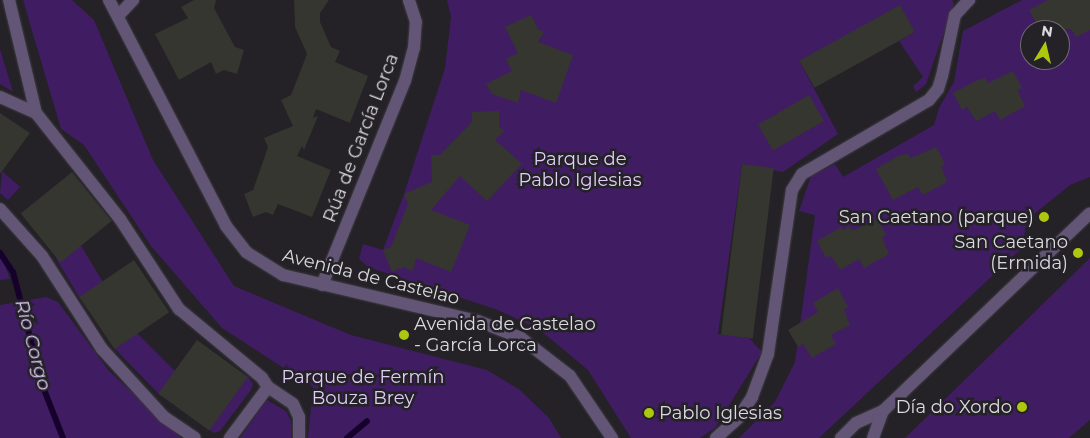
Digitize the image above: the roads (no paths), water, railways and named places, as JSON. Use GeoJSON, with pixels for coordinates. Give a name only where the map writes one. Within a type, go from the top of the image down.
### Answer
{"type":"FeatureCollection","features":[{"type":"Feature","properties":{"kind":"street"},"geometry":{"type":"LineString","coordinates":[[9,0],[36,113],[120,219],[179,309],[262,378],[268,387],[293,404],[299,417],[299,438]]}},
{"type":"Feature","properties":{"kind":"street","name":"Avenida de Castelao"},"geometry":{"type":"LineString","coordinates":[[109,0],[119,15],[196,171],[234,238],[246,252],[270,269],[322,285],[478,321],[521,338],[570,376],[612,438]]}},
{"type":"Feature","properties":{"kind":"street"},"geometry":{"type":"LineString","coordinates":[[119,15],[133,0]]}},
{"type":"Feature","properties":{"kind":"street","name":"Rúa de García Lorca"},"geometry":{"type":"LineString","coordinates":[[322,285],[405,81],[414,48],[416,22],[408,0]]}},
{"type":"Feature","properties":{"kind":"street"},"geometry":{"type":"LineString","coordinates":[[716,438],[738,418],[752,397],[768,354],[792,190],[802,174],[929,100],[938,90],[955,15],[969,0]]}},
{"type":"Feature","properties":{"kind":"street"},"geometry":{"type":"LineString","coordinates":[[0,97],[36,113]]}},
{"type":"Feature","properties":{"kind":"street"},"geometry":{"type":"LineString","coordinates":[[0,209],[42,256],[102,349],[164,417],[195,438]]}},
{"type":"Feature","properties":{"kind":"street"},"geometry":{"type":"LineString","coordinates":[[841,438],[856,423],[883,411],[1090,213]]}},
{"type":"Feature","properties":{"kind":"street"},"geometry":{"type":"LineString","coordinates":[[230,438],[268,387]]}},
{"type":"Feature","properties":{"kind":"street"},"geometry":{"type":"LineString","coordinates":[[873,438],[883,411]]}},
{"type":"Feature","properties":{"kind":"waterway","name":"Río Corgo"},"geometry":{"type":"LineString","coordinates":[[0,253],[13,272],[43,387],[63,438]]}},
{"type":"Feature","properties":{"kind":"waterway","name":"Río Corgo"},"geometry":{"type":"LineString","coordinates":[[347,438],[367,421]]}},
{"type":"Feature","properties":{"kind":"place","name":"San Caetano (parque)"},"geometry":{"type":"Point","coordinates":[1044,217]}},
{"type":"Feature","properties":{"kind":"place","name":"San Caetano (Ermida)"},"geometry":{"type":"Point","coordinates":[1078,253]}},
{"type":"Feature","properties":{"kind":"place","name":"Avenida de Castelao - García Lorca"},"geometry":{"type":"Point","coordinates":[404,335]}},
{"type":"Feature","properties":{"kind":"place","name":"Día do Xordo"},"geometry":{"type":"Point","coordinates":[1022,407]}},
{"type":"Feature","properties":{"kind":"place","name":"Pablo Iglesias"},"geometry":{"type":"Point","coordinates":[649,413]}},
{"type":"Feature","properties":{"kind":"park label","name":"Parque de Pablo Iglesias"},"geometry":{"type":"Point","coordinates":[580,170]}},
{"type":"Feature","properties":{"kind":"park label","name":"Parque de Fermín Bouza Brey"},"geometry":{"type":"Point","coordinates":[363,388]}}]}
